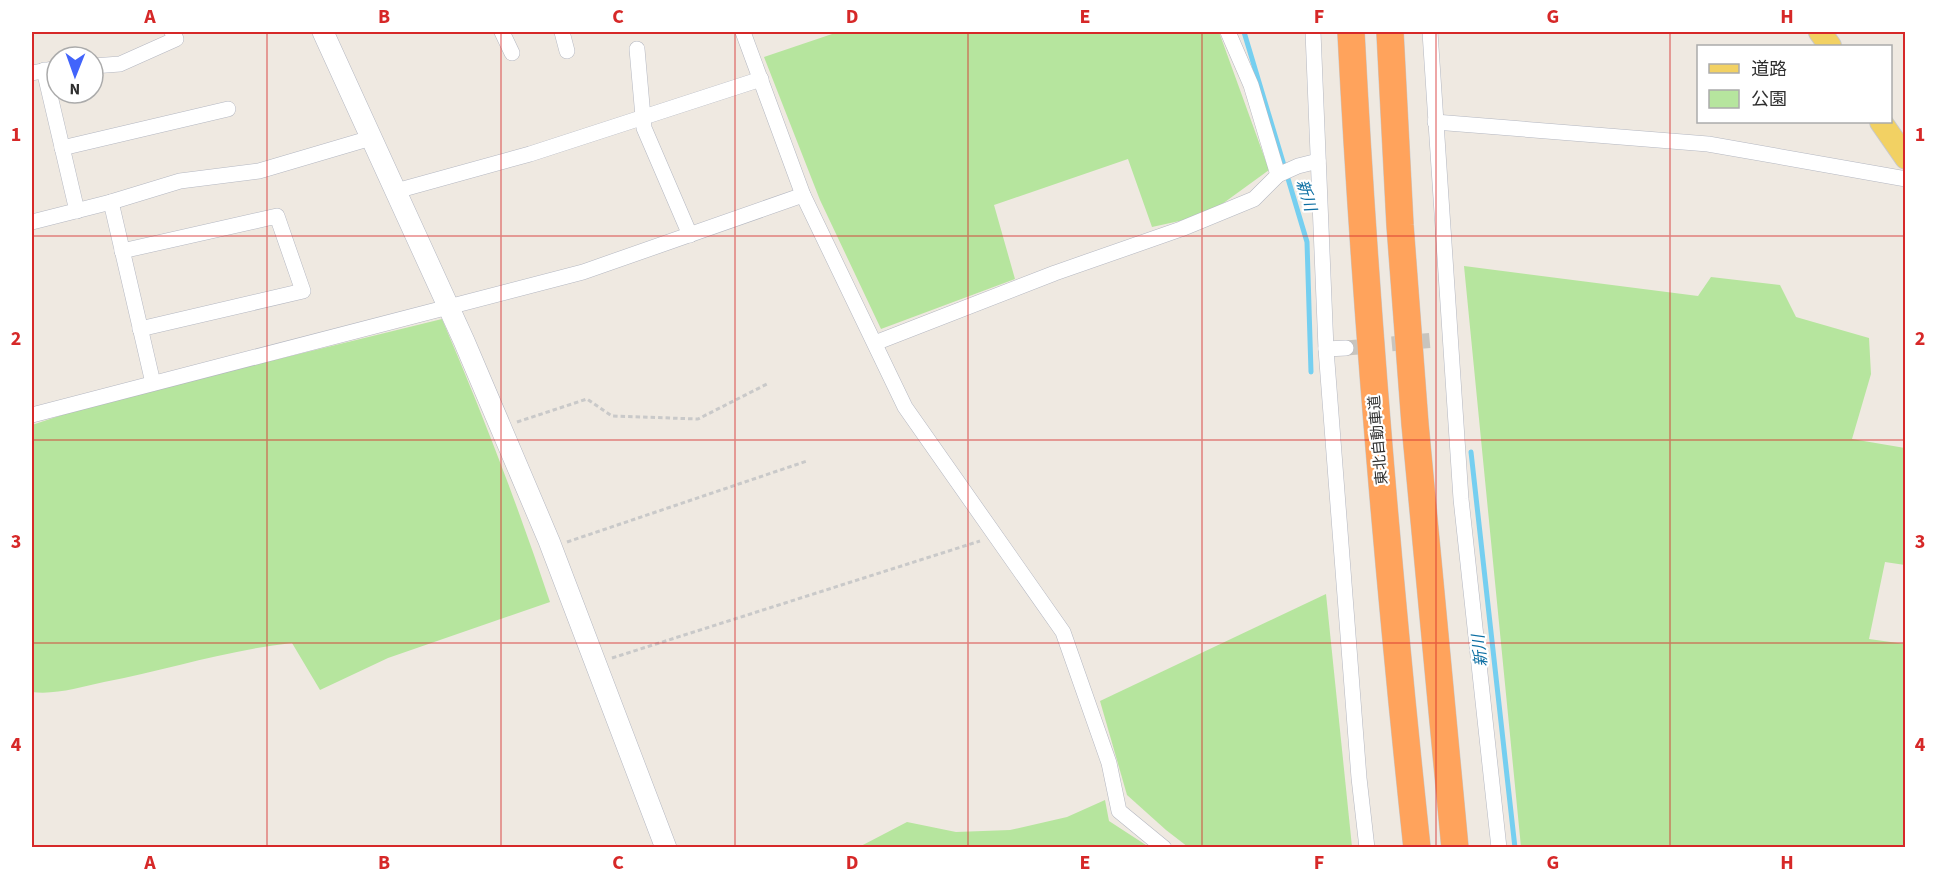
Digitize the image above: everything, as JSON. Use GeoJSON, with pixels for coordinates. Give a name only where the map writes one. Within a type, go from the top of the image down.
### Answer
{"type":"FeatureCollection","features":[{"type":"Feature","properties":{"kind":"highway","name":"東北自動車道"},"geometry":{"type":"LineString","coordinates":[[1351,32],[1361,228],[1376,430],[1417,848]]}},
{"type":"Feature","properties":{"kind":"highway"},"geometry":{"type":"LineString","coordinates":[[1390,32],[1400,225],[1414,424],[1455,848]]}},
{"type":"Feature","properties":{"kind":"main road"},"geometry":{"type":"LineString","coordinates":[[1820,32],[1829,45]]}},
{"type":"Feature","properties":{"kind":"main road"},"geometry":{"type":"LineString","coordinates":[[1882,123],[1905,158]]}},
{"type":"Feature","properties":{"kind":"street"},"geometry":{"type":"LineString","coordinates":[[105,65],[120,64],[176,39],[172,32]]}},
{"type":"Feature","properties":{"kind":"street"},"geometry":{"type":"LineString","coordinates":[[323,32],[501,428],[551,547],[666,848]]}},
{"type":"Feature","properties":{"kind":"street"},"geometry":{"type":"LineString","coordinates":[[502,32],[512,53]]}},
{"type":"Feature","properties":{"kind":"street"},"geometry":{"type":"LineString","coordinates":[[562,32],[567,51]]}},
{"type":"Feature","properties":{"kind":"street"},"geometry":{"type":"LineString","coordinates":[[743,32],[802,195],[905,407],[1063,632],[1109,763],[1119,811],[1164,848]]}},
{"type":"Feature","properties":{"kind":"street"},"geometry":{"type":"LineString","coordinates":[[1228,32],[1251,85],[1278,175]]}},
{"type":"Feature","properties":{"kind":"street"},"geometry":{"type":"LineString","coordinates":[[1313,32],[1326,349],[1359,778],[1367,848]]}},
{"type":"Feature","properties":{"kind":"street"},"geometry":{"type":"LineString","coordinates":[[1430,32],[1443,340],[1499,848]]}},
{"type":"Feature","properties":{"kind":"street"},"geometry":{"type":"LineString","coordinates":[[637,50],[644,128],[690,235]]}},
{"type":"Feature","properties":{"kind":"street"},"geometry":{"type":"LineString","coordinates":[[44,70],[77,211]]}},
{"type":"Feature","properties":{"kind":"street"},"geometry":{"type":"LineString","coordinates":[[396,191],[530,154],[761,79]]}},
{"type":"Feature","properties":{"kind":"street"},"geometry":{"type":"LineString","coordinates":[[62,148],[228,109]]}},
{"type":"Feature","properties":{"kind":"street"},"geometry":{"type":"LineString","coordinates":[[1435,122],[1708,144],[1905,179]]}},
{"type":"Feature","properties":{"kind":"street"},"geometry":{"type":"LineString","coordinates":[[32,222],[111,202],[180,181],[259,171],[371,138]]}},
{"type":"Feature","properties":{"kind":"street"},"geometry":{"type":"LineString","coordinates":[[874,344],[1055,273],[1254,199],[1278,175],[1298,166],[1318,161]]}},
{"type":"Feature","properties":{"kind":"street"},"geometry":{"type":"LineString","coordinates":[[32,415],[583,272],[802,195]]}},
{"type":"Feature","properties":{"kind":"street"},"geometry":{"type":"LineString","coordinates":[[111,202],[153,383]]}},
{"type":"Feature","properties":{"kind":"street"},"geometry":{"type":"LineString","coordinates":[[122,251],[277,216],[303,291],[140,330]]}},
{"type":"Feature","properties":{"kind":"street"},"geometry":{"type":"LineString","coordinates":[[1326,349],[1346,348]]}},
{"type":"Feature","properties":{"kind":"path"},"geometry":{"type":"LineString","coordinates":[[501,428],[587,399],[612,416],[698,419],[769,383]]}},
{"type":"Feature","properties":{"kind":"path"},"geometry":{"type":"LineString","coordinates":[[551,547],[807,461]]}},
{"type":"Feature","properties":{"kind":"path"},"geometry":{"type":"LineString","coordinates":[[595,663],[996,536]]}},
{"type":"Feature","properties":{"kind":"green space"},"geometry":{"type":"Polygon","coordinates":[[[838,32],[1219,32],[1269,170],[1207,215],[1152,227],[1128,159],[994,205],[1015,279],[881,329],[820,200],[764,57],[838,32]]]}},
{"type":"Feature","properties":{"kind":"green space"},"geometry":{"type":"Polygon","coordinates":[[[1464,266],[1698,296],[1711,277],[1780,285],[1796,317],[1869,338],[1871,374],[1852,439],[1905,448],[1905,565],[1885,562],[1869,639],[1905,644],[1905,847],[1521,847],[1464,266]]]}},
{"type":"Feature","properties":{"kind":"green space"},"geometry":{"type":"Polygon","coordinates":[[[442,319],[499,459],[550,602],[388,658],[320,690],[292,643],[221,655],[68,690],[32,692],[32,425],[95,404],[442,319]]]}},
{"type":"Feature","properties":{"kind":"green space"},"geometry":{"type":"Polygon","coordinates":[[[1326,594],[1352,847],[1188,847],[1127,795],[1100,701],[1326,594]]]}},
{"type":"Feature","properties":{"kind":"green space"},"geometry":{"type":"Polygon","coordinates":[[[1105,800],[1109,821],[1149,847],[859,847],[907,822],[956,832],[1010,830],[1067,817],[1105,800]]]}},
{"type":"Feature","properties":{"kind":"waterway","name":"新川"},"geometry":{"type":"LineString","coordinates":[[1244,32],[1307,242],[1311,372]]}},
{"type":"Feature","properties":{"kind":"waterway","name":"新川"},"geometry":{"type":"LineString","coordinates":[[1471,452],[1515,848]]}},
{"type":"Feature","properties":{"kind":"tunnel"},"geometry":{"type":"LineString","coordinates":[[1346,348],[1435,340]]}}]}
